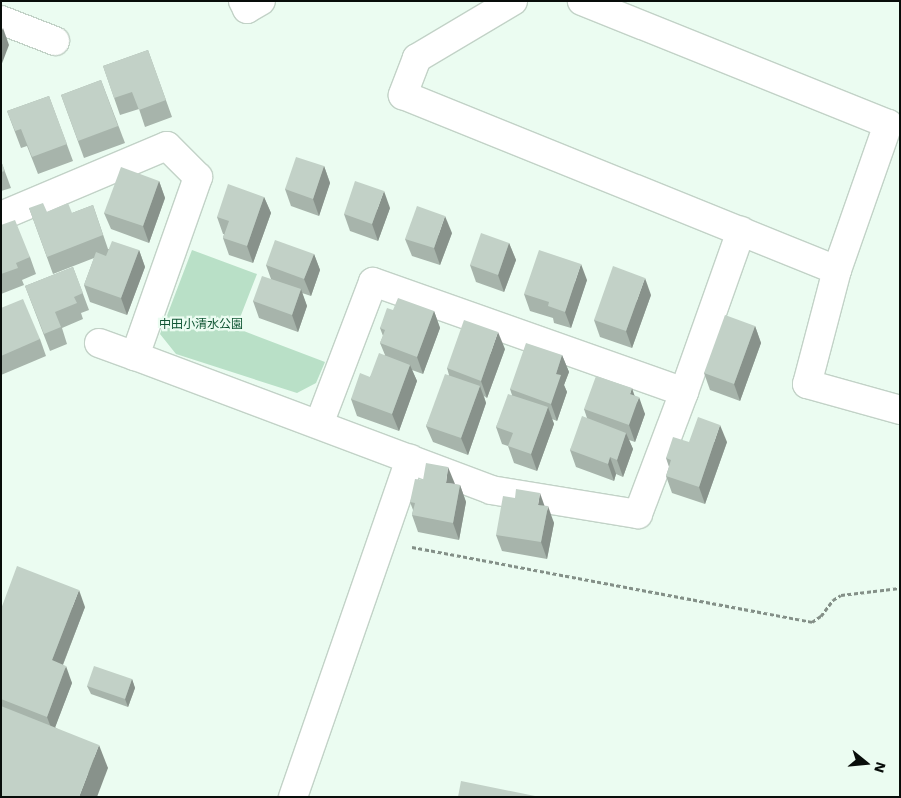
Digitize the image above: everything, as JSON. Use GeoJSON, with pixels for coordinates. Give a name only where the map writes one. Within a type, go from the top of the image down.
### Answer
{"type":"FeatureCollection","features":[{"type":"Feature","properties":{"kind":"street"},"geometry":{"type":"LineString","coordinates":[[243,1],[247,9],[261,1]]}},
{"type":"Feature","properties":{"kind":"street"},"geometry":{"type":"LineString","coordinates":[[513,1],[417,58],[403,95],[837,270]]}},
{"type":"Feature","properties":{"kind":"street"},"geometry":{"type":"LineString","coordinates":[[582,1],[888,124],[837,270],[807,384],[900,410]]}},
{"type":"Feature","properties":{"kind":"street"},"geometry":{"type":"LineString","coordinates":[[1,20],[56,41]]}},
{"type":"Feature","properties":{"kind":"street"},"geometry":{"type":"LineString","coordinates":[[1,216],[167,146],[198,177],[135,356]]}},
{"type":"Feature","properties":{"kind":"street"},"geometry":{"type":"LineString","coordinates":[[99,343],[491,490],[638,514],[684,392],[741,231]]}},
{"type":"Feature","properties":{"kind":"street"},"geometry":{"type":"LineString","coordinates":[[319,424],[373,282],[684,392]]}},
{"type":"Feature","properties":{"kind":"street"},"geometry":{"type":"LineString","coordinates":[[293,797],[410,459]]}},
{"type":"Feature","properties":{"kind":"path"},"geometry":{"type":"LineString","coordinates":[[381,541],[812,622],[822,616],[833,600],[841,595],[900,588]]}},
{"type":"Feature","properties":{"kind":"green space","name":"中田小清水公園"},"geometry":{"type":"Polygon","coordinates":[[[192,250],[257,274],[236,328],[325,362],[316,383],[297,393],[176,354],[160,334],[192,250]]]}},
{"type":"Feature","properties":{"kind":"building"},"geometry":{"type":"Polygon","coordinates":[[[148,50],[166,100],[139,110],[132,92],[114,98],[103,66],[148,50]]]}},
{"type":"Feature","properties":{"kind":"building"},"geometry":{"type":"Polygon","coordinates":[[[101,80],[118,126],[78,141],[61,95],[101,80]]]}},
{"type":"Feature","properties":{"kind":"building"},"geometry":{"type":"Polygon","coordinates":[[[49,96],[67,144],[32,157],[21,129],[15,131],[7,111],[49,96]]]}},
{"type":"Feature","properties":{"kind":"building"},"geometry":{"type":"Polygon","coordinates":[[[296,157],[324,166],[313,199],[285,189],[296,157]]]}},
{"type":"Feature","properties":{"kind":"building"},"geometry":{"type":"Polygon","coordinates":[[[1,161],[5,171],[1,172],[1,161]]]}},
{"type":"Feature","properties":{"kind":"building"},"geometry":{"type":"Polygon","coordinates":[[[121,167],[159,181],[143,226],[104,213],[121,167]]]}},
{"type":"Feature","properties":{"kind":"building"},"geometry":{"type":"Polygon","coordinates":[[[355,181],[384,191],[372,224],[344,214],[355,181]]]}},
{"type":"Feature","properties":{"kind":"building"},"geometry":{"type":"Polygon","coordinates":[[[228,184],[264,197],[247,246],[223,238],[229,221],[217,217],[228,184]]]}},
{"type":"Feature","properties":{"kind":"building"},"geometry":{"type":"Polygon","coordinates":[[[43,203],[47,212],[68,203],[72,213],[93,205],[103,235],[47,257],[29,208],[43,203]]]}},
{"type":"Feature","properties":{"kind":"building"},"geometry":{"type":"Polygon","coordinates":[[[417,206],[445,216],[434,248],[405,239],[417,206]]]}},
{"type":"Feature","properties":{"kind":"building"},"geometry":{"type":"Polygon","coordinates":[[[15,220],[30,257],[16,263],[18,268],[1,274],[1,225],[15,220]]]}},
{"type":"Feature","properties":{"kind":"building"},"geometry":{"type":"Polygon","coordinates":[[[481,233],[509,243],[498,275],[470,265],[481,233]]]}},
{"type":"Feature","properties":{"kind":"building"},"geometry":{"type":"Polygon","coordinates":[[[275,240],[314,254],[304,279],[266,265],[275,240]]]}},
{"type":"Feature","properties":{"kind":"building"},"geometry":{"type":"Polygon","coordinates":[[[112,241],[139,250],[121,298],[84,285],[96,252],[106,256],[112,241]]]}},
{"type":"Feature","properties":{"kind":"building"},"geometry":{"type":"Polygon","coordinates":[[[539,250],[581,264],[565,312],[548,306],[549,302],[524,294],[539,250]]]}},
{"type":"Feature","properties":{"kind":"building"},"geometry":{"type":"Polygon","coordinates":[[[613,266],[645,278],[626,331],[594,320],[613,266]]]}},
{"type":"Feature","properties":{"kind":"building"},"geometry":{"type":"Polygon","coordinates":[[[73,267],[83,293],[74,297],[77,303],[55,312],[61,327],[44,334],[25,286],[73,267]]]}},
{"type":"Feature","properties":{"kind":"building"},"geometry":{"type":"Polygon","coordinates":[[[262,276],[301,289],[292,315],[253,301],[262,276]]]}},
{"type":"Feature","properties":{"kind":"building"},"geometry":{"type":"Polygon","coordinates":[[[398,298],[434,311],[417,357],[380,343],[385,330],[380,328],[387,308],[393,310],[398,298]]]}},
{"type":"Feature","properties":{"kind":"building"},"geometry":{"type":"Polygon","coordinates":[[[23,299],[40,339],[1,356],[1,308],[23,299]]]}},
{"type":"Feature","properties":{"kind":"building"},"geometry":{"type":"Polygon","coordinates":[[[725,315],[755,326],[734,384],[704,373],[725,315]]]}},
{"type":"Feature","properties":{"kind":"building"},"geometry":{"type":"Polygon","coordinates":[[[464,320],[498,332],[481,381],[447,368],[464,320]]]}},
{"type":"Feature","properties":{"kind":"building"},"geometry":{"type":"Polygon","coordinates":[[[526,343],[562,355],[556,374],[561,375],[551,404],[510,389],[526,343]]]}},
{"type":"Feature","properties":{"kind":"building"},"geometry":{"type":"Polygon","coordinates":[[[379,353],[410,365],[392,414],[351,399],[360,373],[370,377],[379,353]]]}},
{"type":"Feature","properties":{"kind":"building"},"geometry":{"type":"Polygon","coordinates":[[[445,374],[480,386],[461,438],[426,426],[445,374]]]}},
{"type":"Feature","properties":{"kind":"building"},"geometry":{"type":"Polygon","coordinates":[[[596,376],[632,388],[630,394],[639,397],[629,425],[584,409],[596,376]]]}},
{"type":"Feature","properties":{"kind":"building"},"geometry":{"type":"Polygon","coordinates":[[[508,394],[548,407],[531,454],[508,446],[513,433],[496,427],[508,394]]]}},
{"type":"Feature","properties":{"kind":"building"},"geometry":{"type":"Polygon","coordinates":[[[582,416],[626,433],[617,460],[610,457],[608,464],[570,450],[582,416]]]}},
{"type":"Feature","properties":{"kind":"building"},"geometry":{"type":"Polygon","coordinates":[[[698,417],[720,425],[699,487],[666,476],[671,460],[666,458],[673,437],[689,442],[698,417]]]}},
{"type":"Feature","properties":{"kind":"building"},"geometry":{"type":"Polygon","coordinates":[[[426,463],[448,467],[446,483],[460,485],[453,523],[412,515],[415,503],[410,502],[415,479],[423,480],[426,463]]]}},
{"type":"Feature","properties":{"kind":"building"},"geometry":{"type":"Polygon","coordinates":[[[516,489],[540,493],[538,505],[548,506],[541,542],[496,535],[503,496],[515,498],[516,489]]]}},
{"type":"Feature","properties":{"kind":"building"},"geometry":{"type":"Polygon","coordinates":[[[17,566],[79,590],[52,660],[66,666],[47,717],[1,699],[1,609],[17,566]]]}},
{"type":"Feature","properties":{"kind":"building"},"geometry":{"type":"Polygon","coordinates":[[[94,666],[132,679],[125,699],[87,686],[94,666]]]}},
{"type":"Feature","properties":{"kind":"building"},"geometry":{"type":"Polygon","coordinates":[[[1,706],[99,745],[79,797],[1,797],[1,706]]]}},
{"type":"Feature","properties":{"kind":"building"},"geometry":{"type":"Polygon","coordinates":[[[461,781],[540,797],[458,797],[461,781]]]}}]}
